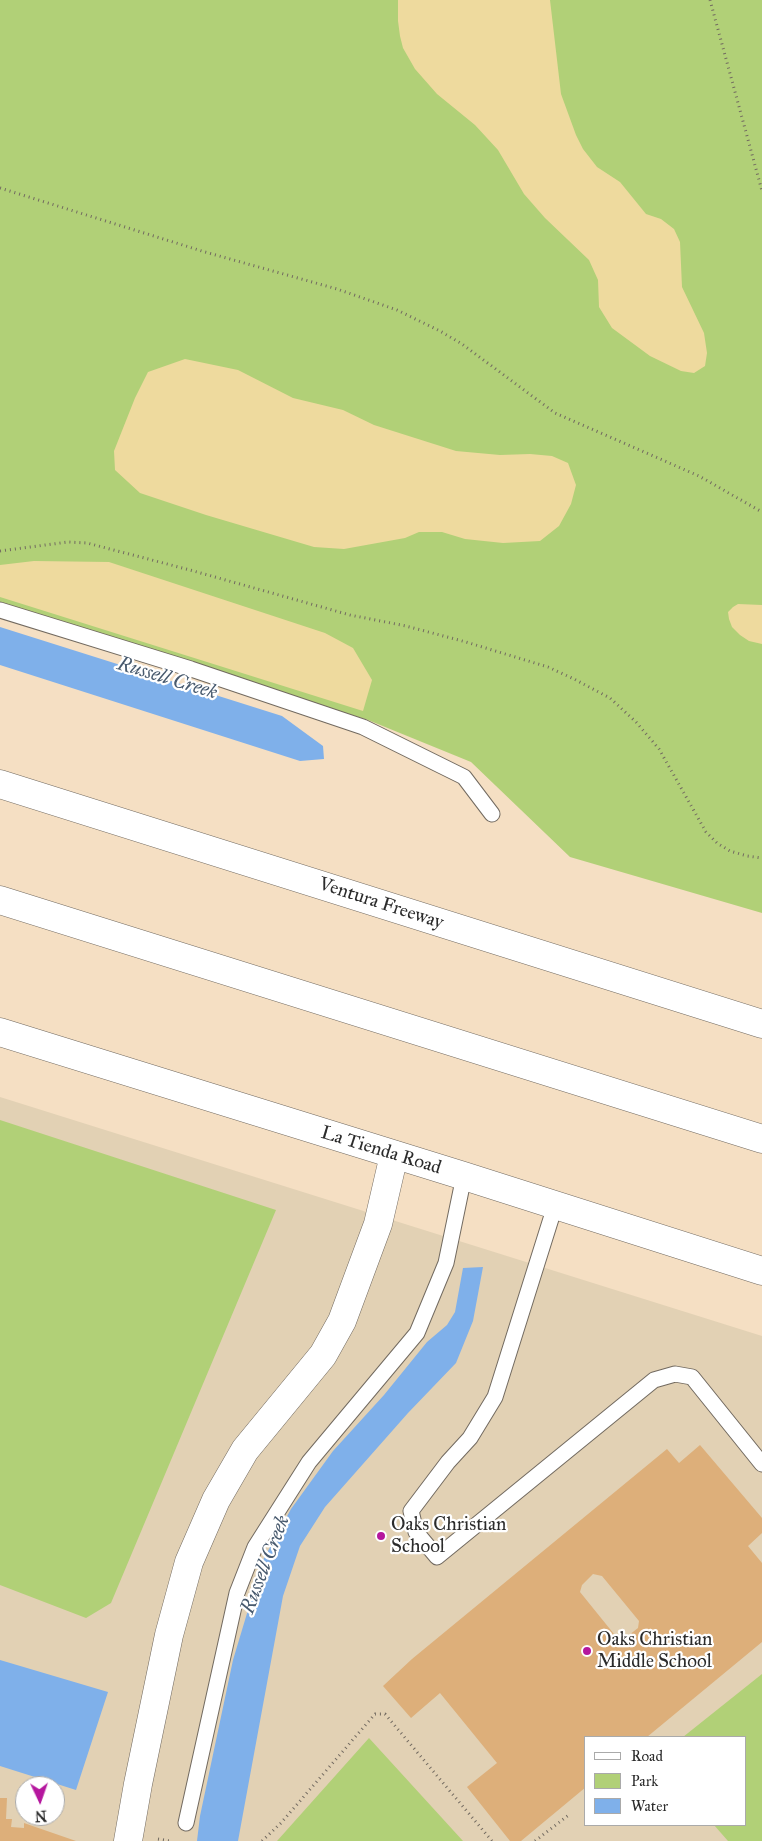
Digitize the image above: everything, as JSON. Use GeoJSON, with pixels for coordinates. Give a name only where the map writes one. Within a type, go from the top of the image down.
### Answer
{"type":"FeatureCollection","features":[{"type":"Feature","properties":{"kind":"main road","name":"Ventura Freeway"},"geometry":{"type":"LineString","coordinates":[[0,784],[762,1024]]}},
{"type":"Feature","properties":{"kind":"main road"},"geometry":{"type":"LineString","coordinates":[[0,900],[762,1139]]}},
{"type":"Feature","properties":{"kind":"main road","name":"La Tienda Road"},"geometry":{"type":"LineString","coordinates":[[0,1032],[762,1271]]}},
{"type":"Feature","properties":{"kind":"main road"},"geometry":{"type":"LineString","coordinates":[[128,1841],[169,1636],[189,1562],[216,1500],[244,1450],[323,1355],[342,1321],[378,1224],[394,1155]]}},
{"type":"Feature","properties":{"kind":"lane"},"geometry":{"type":"LineString","coordinates":[[0,610],[191,669],[363,727],[464,776],[492,814]]}},
{"type":"Feature","properties":{"kind":"lane"},"geometry":{"type":"LineString","coordinates":[[186,1822],[237,1593],[255,1547],[309,1462],[416,1333],[446,1263],[464,1176]]}},
{"type":"Feature","properties":{"kind":"lane"},"geometry":{"type":"LineString","coordinates":[[555,1206],[495,1397],[470,1438],[448,1462],[411,1511],[416,1532],[437,1557],[654,1380],[675,1374],[692,1377],[762,1464]]}},
{"type":"Feature","properties":{"kind":"path"},"geometry":{"type":"LineString","coordinates":[[710,0],[762,191]]}},
{"type":"Feature","properties":{"kind":"path"},"geometry":{"type":"LineString","coordinates":[[0,188],[227,259],[337,289],[397,310],[462,344],[556,413],[698,476],[762,512]]}},
{"type":"Feature","properties":{"kind":"path"},"geometry":{"type":"LineString","coordinates":[[0,551],[68,542],[87,543],[350,615],[406,626],[466,642],[548,668],[594,689],[617,704],[636,722],[659,749],[706,832],[717,843],[730,851],[762,858]]}},
{"type":"Feature","properties":{"kind":"path"},"geometry":{"type":"LineString","coordinates":[[262,1841],[281,1823],[375,1714],[385,1714],[492,1841]]}},
{"type":"Feature","properties":{"kind":"path"},"geometry":{"type":"LineString","coordinates":[[535,1841],[570,1814]]}},
{"type":"Feature","properties":{"kind":"shaded area","name":"Oaks Christian School"},"geometry":{"type":"Polygon","coordinates":[[[0,1097],[762,1336],[762,1841],[0,1841],[0,1097]]]}},
{"type":"Feature","properties":{"kind":"green space"},"geometry":{"type":"Polygon","coordinates":[[[0,0],[762,0],[762,913],[570,857],[471,762],[368,720],[0,605],[0,0]]]}},
{"type":"Feature","properties":{"kind":"green space"},"geometry":{"type":"Polygon","coordinates":[[[0,1120],[276,1210],[111,1603],[86,1618],[0,1585],[0,1120]]]}},
{"type":"Feature","properties":{"kind":"green space"},"geometry":{"type":"Polygon","coordinates":[[[762,1674],[762,1841],[728,1841],[715,1826],[747,1826],[747,1736],[684,1736],[762,1674]]]}},
{"type":"Feature","properties":{"kind":"green space"},"geometry":{"type":"Polygon","coordinates":[[[369,1738],[463,1841],[277,1841],[369,1738]]]}},
{"type":"Feature","properties":{"kind":"sand"},"geometry":{"type":"Polygon","coordinates":[[[398,0],[550,0],[561,94],[576,135],[583,149],[597,167],[620,182],[646,214],[661,219],[674,229],[680,242],[682,287],[704,333],[707,353],[705,366],[694,373],[681,371],[650,356],[612,328],[599,307],[598,280],[589,260],[545,218],[524,194],[498,150],[475,125],[437,94],[415,69],[403,48],[400,36],[398,0]]]}},
{"type":"Feature","properties":{"kind":"sand"},"geometry":{"type":"Polygon","coordinates":[[[185,359],[238,370],[293,398],[343,410],[374,425],[456,451],[500,455],[530,454],[552,456],[568,463],[576,485],[571,504],[559,526],[540,541],[503,543],[465,539],[442,532],[419,532],[405,538],[344,549],[314,547],[140,493],[115,470],[114,451],[135,398],[148,372],[185,359]]]}},
{"type":"Feature","properties":{"kind":"sand"},"geometry":{"type":"Polygon","coordinates":[[[34,561],[109,562],[325,633],[353,648],[372,680],[363,711],[0,597],[0,565],[34,561]]]}},
{"type":"Feature","properties":{"kind":"sand"},"geometry":{"type":"Polygon","coordinates":[[[738,604],[762,605],[762,644],[749,641],[732,627],[728,612],[738,604]]]}},
{"type":"Feature","properties":{"kind":"water"},"geometry":{"type":"Polygon","coordinates":[[[0,627],[282,716],[323,746],[324,759],[300,761],[0,665],[0,627]]]}},
{"type":"Feature","properties":{"kind":"water","name":"Russell Creek"},"geometry":{"type":"Polygon","coordinates":[[[483,1267],[473,1321],[456,1363],[408,1413],[325,1507],[300,1546],[283,1596],[238,1841],[197,1841],[200,1816],[233,1660],[263,1560],[291,1509],[333,1451],[384,1395],[427,1342],[447,1325],[455,1312],[463,1268],[483,1267]]]}},
{"type":"Feature","properties":{"kind":"water"},"geometry":{"type":"Polygon","coordinates":[[[0,1660],[108,1692],[76,1790],[65,1787],[65,1776],[32,1776],[0,1766],[0,1660]]]}},
{"type":"Feature","properties":{"kind":"building","name":"Oaks Christian Middle School"},"geometry":{"type":"Polygon","coordinates":[[[700,1445],[762,1518],[762,1533],[748,1546],[762,1563],[762,1642],[648,1736],[584,1736],[584,1789],[521,1841],[510,1841],[467,1787],[497,1763],[440,1693],[411,1718],[383,1686],[412,1659],[667,1449],[679,1463],[700,1445]],[[593,1574],[582,1585],[580,1592],[618,1639],[624,1639],[638,1628],[639,1621],[602,1576],[593,1574]]]}},
{"type":"Feature","properties":{"kind":"building"},"geometry":{"type":"Polygon","coordinates":[[[0,1798],[7,1798],[6,1819],[12,1819],[11,1827],[24,1828],[24,1826],[33,1826],[76,1841],[0,1841],[0,1798]]]}},
{"type":"Feature","properties":{"kind":"place","name":"Oaks Christian School"},"geometry":{"type":"Point","coordinates":[381,1536]}},
{"type":"Feature","properties":{"kind":"place","name":"Oaks Christian Middle School"},"geometry":{"type":"Point","coordinates":[587,1651]}}]}
